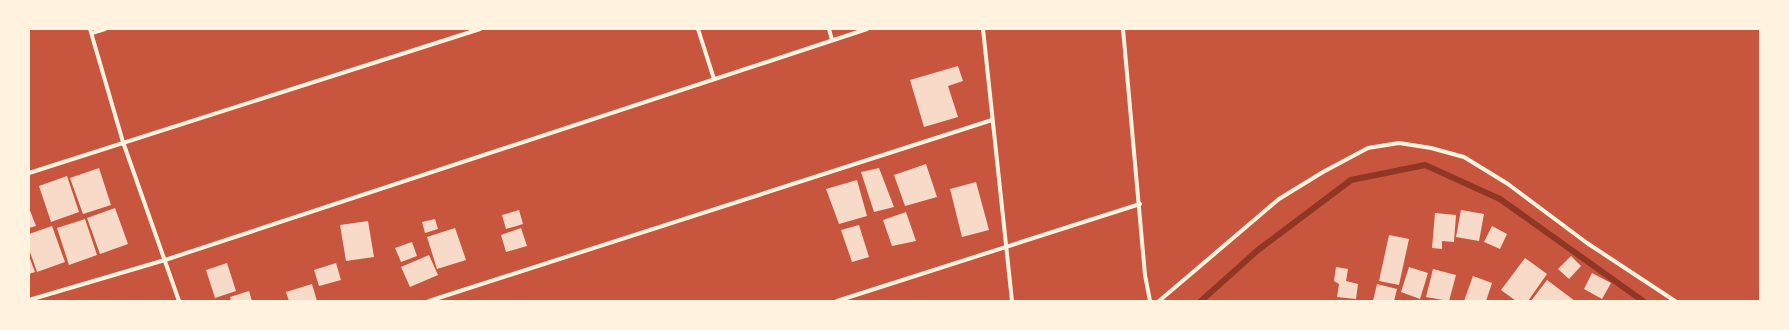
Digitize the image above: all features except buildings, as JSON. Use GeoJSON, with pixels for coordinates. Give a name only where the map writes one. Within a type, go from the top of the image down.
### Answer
{"type":"FeatureCollection","features":[{"type":"Feature","properties":{"kind":"street"},"geometry":{"type":"LineString","coordinates":[[105,29],[91,31],[123,142],[179,301]]}},
{"type":"Feature","properties":{"kind":"street"},"geometry":{"type":"LineString","coordinates":[[29,173],[480,29]]}},
{"type":"Feature","properties":{"kind":"street"},"geometry":{"type":"LineString","coordinates":[[698,29],[714,79]]}},
{"type":"Feature","properties":{"kind":"street"},"geometry":{"type":"LineString","coordinates":[[829,29],[832,40]]}},
{"type":"Feature","properties":{"kind":"street"},"geometry":{"type":"LineString","coordinates":[[29,300],[165,260],[867,29]]}},
{"type":"Feature","properties":{"kind":"street"},"geometry":{"type":"LineString","coordinates":[[983,29],[1012,301]]}},
{"type":"Feature","properties":{"kind":"street"},"geometry":{"type":"LineString","coordinates":[[1123,29],[1140,204],[1145,275],[1150,301]]}},
{"type":"Feature","properties":{"kind":"street"},"geometry":{"type":"LineString","coordinates":[[429,301],[992,120]]}},
{"type":"Feature","properties":{"kind":"street"},"geometry":{"type":"LineString","coordinates":[[1159,301],[1279,199],[1323,172],[1368,148],[1399,143],[1431,148],[1464,158],[1508,184],[1587,243],[1675,301]]}},
{"type":"Feature","properties":{"kind":"street"},"geometry":{"type":"LineString","coordinates":[[837,301],[1140,204]]}},
{"type":"Feature","properties":{"kind":"waterway"},"geometry":{"type":"LineString","coordinates":[[1201,301],[1258,250],[1351,180],[1425,165],[1500,199],[1643,301]]}}]}
